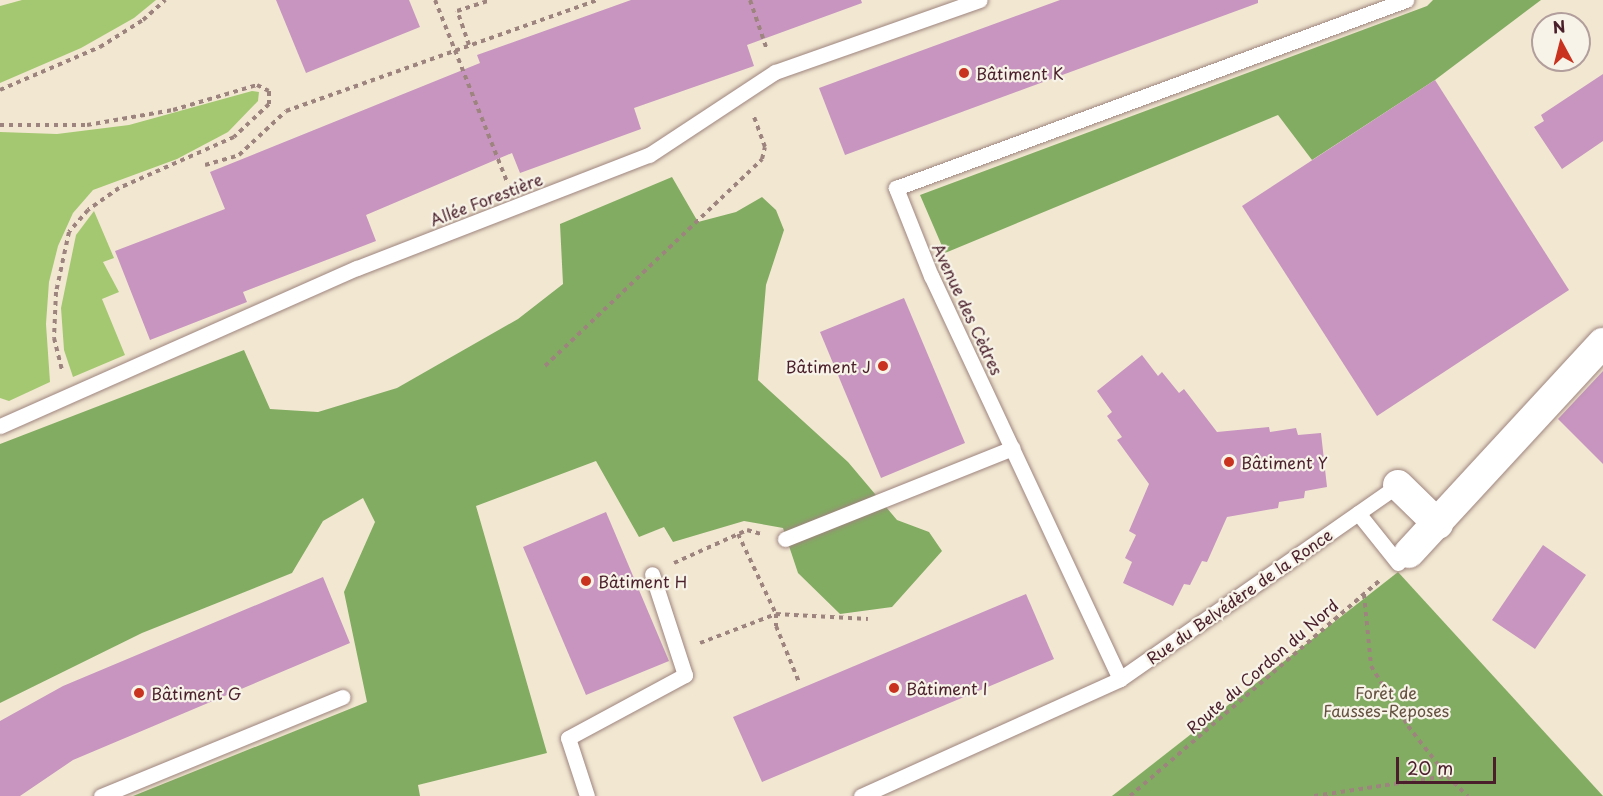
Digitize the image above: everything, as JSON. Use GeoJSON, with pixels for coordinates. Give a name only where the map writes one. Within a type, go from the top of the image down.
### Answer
{"type":"FeatureCollection","features":[{"type":"Feature","properties":{"kind":"street"},"geometry":{"type":"LineString","coordinates":[[1404,558],[1603,344]]}},
{"type":"Feature","properties":{"kind":"street","name":"Rue du Belvédère de la Ronce"},"geometry":{"type":"LineString","coordinates":[[1398,485],[1438,524]]}},
{"type":"Feature","properties":{"kind":"lane","name":"Allée Forestière"},"geometry":{"type":"LineString","coordinates":[[0,426],[357,268],[650,155],[775,72],[980,0]]}},
{"type":"Feature","properties":{"kind":"lane","name":"Avenue des Cèdres"},"geometry":{"type":"LineString","coordinates":[[1120,679],[931,276],[896,188],[1406,0]]}},
{"type":"Feature","properties":{"kind":"lane"},"geometry":{"type":"LineString","coordinates":[[785,539],[1013,448]]}},
{"type":"Feature","properties":{"kind":"lane","name":"Rue du Belvédère de la Ronce"},"geometry":{"type":"LineString","coordinates":[[1120,679],[1398,485]]}},
{"type":"Feature","properties":{"kind":"lane"},"geometry":{"type":"LineString","coordinates":[[1358,513],[1404,558]]}},
{"type":"Feature","properties":{"kind":"lane"},"geometry":{"type":"LineString","coordinates":[[587,796],[568,738],[685,675],[652,574]]}},
{"type":"Feature","properties":{"kind":"lane"},"geometry":{"type":"LineString","coordinates":[[861,796],[1120,679]]}},
{"type":"Feature","properties":{"kind":"lane"},"geometry":{"type":"LineString","coordinates":[[101,796],[342,697]]}},
{"type":"Feature","properties":{"kind":"path"},"geometry":{"type":"LineString","coordinates":[[0,90],[100,47],[143,20],[165,0]]}},
{"type":"Feature","properties":{"kind":"path"},"geometry":{"type":"LineString","coordinates":[[435,0],[517,207]]}},
{"type":"Feature","properties":{"kind":"path"},"geometry":{"type":"LineString","coordinates":[[469,45],[457,11],[490,0]]}},
{"type":"Feature","properties":{"kind":"path"},"geometry":{"type":"LineString","coordinates":[[205,165],[239,155],[286,111],[598,0]]}},
{"type":"Feature","properties":{"kind":"path"},"geometry":{"type":"LineString","coordinates":[[750,0],[775,72]]}},
{"type":"Feature","properties":{"kind":"path"},"geometry":{"type":"LineString","coordinates":[[0,125],[87,125],[173,110],[257,85],[269,91],[269,104],[234,137],[119,188],[88,210],[69,232],[56,292],[54,339],[69,396]]}},
{"type":"Feature","properties":{"kind":"path"},"geometry":{"type":"LineString","coordinates":[[545,366],[762,159],[765,147],[745,93]]}},
{"type":"Feature","properties":{"kind":"path"},"geometry":{"type":"LineString","coordinates":[[652,574],[747,530],[785,539]]}},
{"type":"Feature","properties":{"kind":"path"},"geometry":{"type":"LineString","coordinates":[[738,534],[776,614],[776,626],[799,681]]}},
{"type":"Feature","properties":{"kind":"path","name":"Route du Cordon du Nord"},"geometry":{"type":"LineString","coordinates":[[1130,796],[1404,558]]}},
{"type":"Feature","properties":{"kind":"path"},"geometry":{"type":"LineString","coordinates":[[1364,593],[1371,666],[1408,726],[1447,776],[1468,796]]}},
{"type":"Feature","properties":{"kind":"path"},"geometry":{"type":"LineString","coordinates":[[678,652],[776,614],[868,619]]}},
{"type":"Feature","properties":{"kind":"path"},"geometry":{"type":"LineString","coordinates":[[1314,796],[1447,776]]}},
{"type":"Feature","properties":{"kind":"green space"},"geometry":{"type":"Polygon","coordinates":[[[22,0],[156,0],[134,18],[81,48],[0,83],[0,6],[22,0]]]}},
{"type":"Feature","properties":{"kind":"green space"},"geometry":{"type":"Polygon","coordinates":[[[1433,0],[1541,0],[1435,80],[1312,160],[1278,115],[945,253],[920,195],[1427,6],[1433,0]]]}},
{"type":"Feature","properties":{"kind":"green space"},"geometry":{"type":"Polygon","coordinates":[[[252,91],[259,92],[258,101],[228,132],[177,159],[93,190],[73,213],[58,246],[49,282],[46,324],[50,382],[9,401],[0,398],[0,132],[57,134],[129,125],[252,91]]]}},
{"type":"Feature","properties":{"kind":"green space"},"geometry":{"type":"Polygon","coordinates":[[[672,177],[698,222],[736,212],[762,197],[776,210],[784,230],[766,285],[758,380],[848,462],[897,520],[929,532],[942,551],[892,607],[840,614],[798,573],[783,528],[744,521],[673,542],[664,527],[639,537],[596,461],[476,506],[547,753],[418,785],[420,796],[133,796],[367,702],[344,592],[375,522],[363,498],[323,521],[292,573],[142,633],[0,703],[0,444],[244,350],[270,409],[318,412],[397,388],[518,319],[563,284],[560,224],[672,177]]]}},
{"type":"Feature","properties":{"kind":"green space"},"geometry":{"type":"Polygon","coordinates":[[[94,211],[114,258],[103,262],[119,292],[102,299],[125,355],[73,377],[64,350],[61,308],[76,235],[94,211]]]}},
{"type":"Feature","properties":{"kind":"green space","name":"Forêt de Fausses-Reposes"},"geometry":{"type":"Polygon","coordinates":[[[1398,572],[1603,796],[1112,796],[1398,572]]]}},
{"type":"Feature","properties":{"kind":"building"},"geometry":{"type":"Polygon","coordinates":[[[276,0],[409,0],[420,27],[306,73],[276,0]]]}},
{"type":"Feature","properties":{"kind":"building"},"geometry":{"type":"Polygon","coordinates":[[[631,0],[861,0],[862,3],[747,45],[754,66],[634,108],[641,129],[520,173],[512,153],[366,215],[376,241],[243,292],[247,302],[150,340],[115,251],[225,209],[210,172],[480,63],[477,55],[631,0]]]}},
{"type":"Feature","properties":{"kind":"building","name":"Bâtiment K"},"geometry":{"type":"Polygon","coordinates":[[[1060,0],[1258,0],[1258,3],[845,155],[819,88],[1060,0]]]}},
{"type":"Feature","properties":{"kind":"building"},"geometry":{"type":"Polygon","coordinates":[[[1603,74],[1603,141],[1562,169],[1534,127],[1544,121],[1541,115],[1603,74]]]}},
{"type":"Feature","properties":{"kind":"building"},"geometry":{"type":"Polygon","coordinates":[[[1435,80],[1569,290],[1377,416],[1242,206],[1435,80]]]}},
{"type":"Feature","properties":{"kind":"building","name":"Bâtiment J"},"geometry":{"type":"Polygon","coordinates":[[[904,298],[965,443],[881,478],[820,332],[904,298]]]}},
{"type":"Feature","properties":{"kind":"building","name":"Bâtiment Y"},"geometry":{"type":"Polygon","coordinates":[[[1142,355],[1158,376],[1162,372],[1179,393],[1184,389],[1217,432],[1269,427],[1270,432],[1296,428],[1298,435],[1321,433],[1327,487],[1305,491],[1304,498],[1279,502],[1278,508],[1227,517],[1207,562],[1202,561],[1190,585],[1184,584],[1173,606],[1123,583],[1132,562],[1125,558],[1136,535],[1129,531],[1149,484],[1117,440],[1122,437],[1107,416],[1112,412],[1097,391],[1142,355]]]}},
{"type":"Feature","properties":{"kind":"building"},"geometry":{"type":"Polygon","coordinates":[[[1603,371],[1603,464],[1558,419],[1603,371]]]}},
{"type":"Feature","properties":{"kind":"building","name":"Bâtiment H"},"geometry":{"type":"Polygon","coordinates":[[[606,512],[669,661],[586,695],[523,547],[606,512]]]}},
{"type":"Feature","properties":{"kind":"building"},"geometry":{"type":"Polygon","coordinates":[[[1543,545],[1586,575],[1535,649],[1492,620],[1543,545]]]}},
{"type":"Feature","properties":{"kind":"building","name":"Bâtiment G"},"geometry":{"type":"Polygon","coordinates":[[[323,577],[350,643],[73,760],[20,796],[0,796],[0,721],[63,686],[323,577]]]}},
{"type":"Feature","properties":{"kind":"building","name":"Bâtiment I"},"geometry":{"type":"Polygon","coordinates":[[[1026,594],[1054,659],[762,782],[733,717],[1026,594]]]}},
{"type":"Feature","properties":{"kind":"place","name":"Bâtiment K"},"geometry":{"type":"Point","coordinates":[964,73]}},
{"type":"Feature","properties":{"kind":"place","name":"Bâtiment J"},"geometry":{"type":"Point","coordinates":[883,366]}},
{"type":"Feature","properties":{"kind":"place","name":"Bâtiment Y"},"geometry":{"type":"Point","coordinates":[1229,462]}},
{"type":"Feature","properties":{"kind":"place","name":"Bâtiment H"},"geometry":{"type":"Point","coordinates":[586,581]}},
{"type":"Feature","properties":{"kind":"place","name":"Bâtiment I"},"geometry":{"type":"Point","coordinates":[894,688]}},
{"type":"Feature","properties":{"kind":"place","name":"Bâtiment G"},"geometry":{"type":"Point","coordinates":[139,693]}}]}
